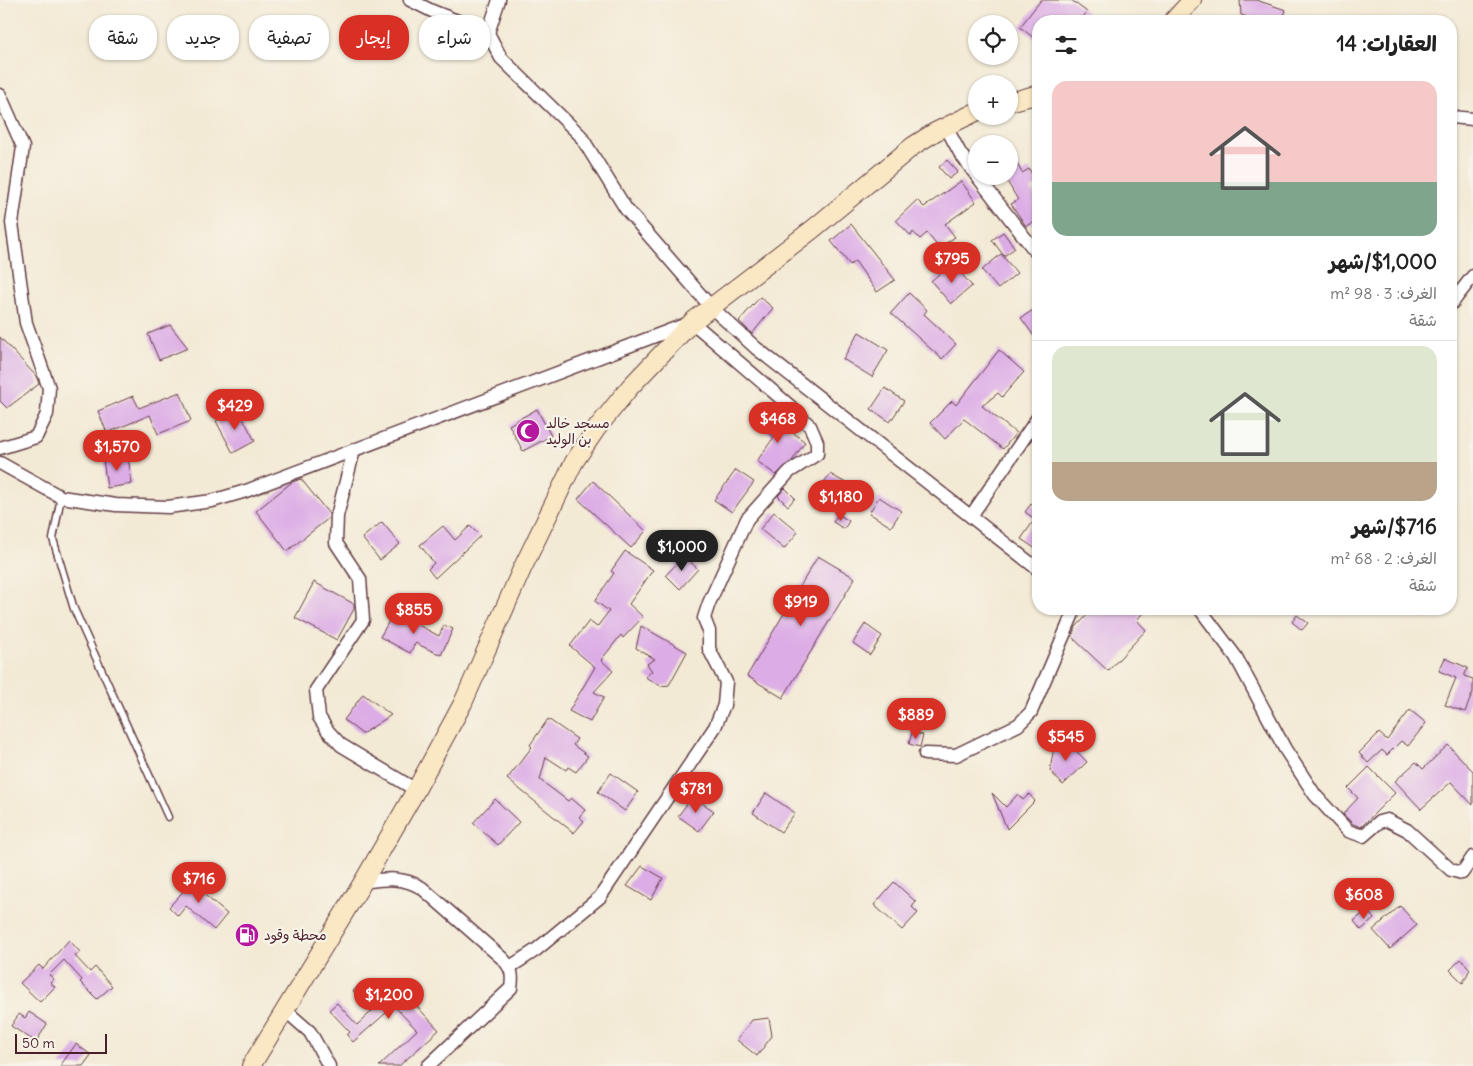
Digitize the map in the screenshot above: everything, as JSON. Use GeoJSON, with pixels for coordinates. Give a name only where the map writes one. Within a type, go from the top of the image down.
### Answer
{"type":"FeatureCollection","features":[{"type":"Feature","properties":{"kind":"street"},"geometry":{"type":"LineString","coordinates":[[410,0],[442,15]]}},
{"type":"Feature","properties":{"kind":"street"},"geometry":{"type":"LineString","coordinates":[[490,27],[499,0]]}},
{"type":"Feature","properties":{"kind":"street"},"geometry":{"type":"LineString","coordinates":[[1179,15],[1192,0]]}},
{"type":"Feature","properties":{"kind":"street"},"geometry":{"type":"LineString","coordinates":[[490,37],[501,58],[580,135],[626,209],[711,307],[756,348],[1032,562]]}},
{"type":"Feature","properties":{"kind":"street"},"geometry":{"type":"LineString","coordinates":[[0,95],[23,147],[12,223],[26,323],[49,388],[47,414],[36,436],[0,448]]}},
{"type":"Feature","properties":{"kind":"street"},"geometry":{"type":"LineString","coordinates":[[1018,100],[1032,96]]}},
{"type":"Feature","properties":{"kind":"street"},"geometry":{"type":"LineString","coordinates":[[251,1066],[363,882],[416,790],[463,703],[522,569],[574,462],[597,428],[630,387],[692,322],[813,229],[914,146],[968,116]]}},
{"type":"Feature","properties":{"kind":"street"},"geometry":{"type":"LineString","coordinates":[[1457,118],[1473,119]]}},
{"type":"Feature","properties":{"kind":"street"},"geometry":{"type":"LineString","coordinates":[[946,127],[968,162]]}},
{"type":"Feature","properties":{"kind":"street"},"geometry":{"type":"LineString","coordinates":[[984,185],[1032,247]]}},
{"type":"Feature","properties":{"kind":"street"},"geometry":{"type":"LineString","coordinates":[[1457,296],[1473,276]]}},
{"type":"Feature","properties":{"kind":"street"},"geometry":{"type":"LineString","coordinates":[[0,463],[61,497],[116,505],[168,507],[212,501],[246,492],[692,322]]}},
{"type":"Feature","properties":{"kind":"street"},"geometry":{"type":"LineString","coordinates":[[510,967],[536,950],[600,896],[714,727],[724,705],[726,682],[709,649],[709,631],[704,618],[709,604],[747,518],[789,472],[816,454],[817,442],[810,426],[791,407],[692,322]]}},
{"type":"Feature","properties":{"kind":"street"},"geometry":{"type":"LineString","coordinates":[[971,516],[1032,426]]}},
{"type":"Feature","properties":{"kind":"street"},"geometry":{"type":"LineString","coordinates":[[354,450],[337,516],[336,543],[360,579],[363,620],[316,690],[319,716],[328,731],[341,745],[416,790]]}},
{"type":"Feature","properties":{"kind":"street"},"geometry":{"type":"LineString","coordinates":[[925,754],[956,755],[1018,725],[1031,712],[1072,615]]}},
{"type":"Feature","properties":{"kind":"street"},"geometry":{"type":"LineString","coordinates":[[1204,615],[1236,657],[1285,749],[1315,795],[1348,831],[1363,836],[1379,822],[1387,820],[1407,830],[1451,870],[1462,873],[1473,857]]}},
{"type":"Feature","properties":{"kind":"street"},"geometry":{"type":"LineString","coordinates":[[363,882],[393,878],[410,881],[422,888],[510,967],[513,976],[511,988],[428,1066]]}},
{"type":"Feature","properties":{"kind":"street"},"geometry":{"type":"LineString","coordinates":[[285,1010],[310,1032],[329,1066]]}},
{"type":"Feature","properties":{"kind":"lane"},"geometry":{"type":"LineString","coordinates":[[61,497],[53,539],[74,609],[168,817]]}},
{"type":"Feature","properties":{"kind":"building"},"geometry":{"type":"Polygon","coordinates":[[[1041,0],[1071,0],[1087,12],[1085,15],[1032,15],[1032,36],[1020,27],[1041,0]]]}},
{"type":"Feature","properties":{"kind":"building"},"geometry":{"type":"Polygon","coordinates":[[[1240,0],[1256,0],[1286,10],[1284,15],[1241,15],[1240,0]]]}},
{"type":"Feature","properties":{"kind":"building"},"geometry":{"type":"Polygon","coordinates":[[[947,160],[958,172],[949,179],[939,167],[947,160]]]}},
{"type":"Feature","properties":{"kind":"building"},"geometry":{"type":"Polygon","coordinates":[[[1018,165],[1022,173],[1029,169],[1032,174],[1032,223],[1026,226],[1011,204],[1018,200],[1009,185],[1018,185],[1018,165]]]}},
{"type":"Feature","properties":{"kind":"building"},"geometry":{"type":"Polygon","coordinates":[[[961,181],[976,202],[945,224],[955,237],[939,248],[927,233],[920,239],[913,232],[911,236],[896,220],[917,200],[924,207],[961,181]]]}},
{"type":"Feature","properties":{"kind":"building"},"geometry":{"type":"Polygon","coordinates":[[[851,224],[895,280],[877,292],[855,261],[850,265],[831,241],[851,224]]]}},
{"type":"Feature","properties":{"kind":"building"},"geometry":{"type":"Polygon","coordinates":[[[1003,232],[1015,248],[1004,256],[992,240],[1003,232]]]}},
{"type":"Feature","properties":{"kind":"building"},"geometry":{"type":"Polygon","coordinates":[[[1001,254],[1017,273],[998,289],[982,270],[1001,254]]]}},
{"type":"Feature","properties":{"kind":"building"},"geometry":{"type":"Polygon","coordinates":[[[952,263],[972,286],[951,304],[931,281],[952,263]]]}},
{"type":"Feature","properties":{"kind":"building"},"geometry":{"type":"Polygon","coordinates":[[[909,293],[927,310],[924,314],[956,344],[942,359],[891,313],[909,293]]]}},
{"type":"Feature","properties":{"kind":"building"},"geometry":{"type":"Polygon","coordinates":[[[760,297],[773,308],[752,334],[739,321],[760,297]]]}},
{"type":"Feature","properties":{"kind":"building"},"geometry":{"type":"Polygon","coordinates":[[[1032,311],[1032,333],[1021,318],[1032,311]]]}},
{"type":"Feature","properties":{"kind":"building"},"geometry":{"type":"Polygon","coordinates":[[[170,325],[188,348],[159,360],[148,334],[170,325]]]}},
{"type":"Feature","properties":{"kind":"building"},"geometry":{"type":"Polygon","coordinates":[[[859,332],[888,350],[872,377],[843,359],[859,332]]]}},
{"type":"Feature","properties":{"kind":"building"},"geometry":{"type":"Polygon","coordinates":[[[0,337],[36,376],[39,384],[7,408],[0,401],[0,337]]]}},
{"type":"Feature","properties":{"kind":"building"},"geometry":{"type":"Polygon","coordinates":[[[999,350],[1024,372],[1002,397],[998,393],[982,406],[1016,433],[1003,449],[964,419],[945,439],[930,423],[952,401],[956,405],[999,350]]]}},
{"type":"Feature","properties":{"kind":"building"},"geometry":{"type":"Polygon","coordinates":[[[885,388],[904,401],[890,422],[871,409],[885,388]]]}},
{"type":"Feature","properties":{"kind":"building"},"geometry":{"type":"Polygon","coordinates":[[[180,392],[191,421],[158,434],[150,415],[107,433],[98,411],[133,396],[139,408],[180,392]]]}},
{"type":"Feature","properties":{"kind":"building"},"geometry":{"type":"Polygon","coordinates":[[[238,409],[255,441],[233,453],[216,421],[238,409]]]}},
{"type":"Feature","properties":{"kind":"building"},"geometry":{"type":"Polygon","coordinates":[[[537,409],[551,436],[523,451],[509,425],[537,409]]]}},
{"type":"Feature","properties":{"kind":"building"},"geometry":{"type":"Polygon","coordinates":[[[763,409],[805,442],[792,461],[776,475],[757,461],[774,437],[753,421],[763,409]]]}},
{"type":"Feature","properties":{"kind":"building"},"geometry":{"type":"Polygon","coordinates":[[[128,456],[132,484],[107,488],[103,459],[128,456]]]}},
{"type":"Feature","properties":{"kind":"building"},"geometry":{"type":"Polygon","coordinates":[[[736,470],[754,482],[732,512],[714,500],[736,470]]]}},
{"type":"Feature","properties":{"kind":"building"},"geometry":{"type":"Polygon","coordinates":[[[830,474],[851,486],[840,503],[819,489],[830,474]]]}},
{"type":"Feature","properties":{"kind":"building"},"geometry":{"type":"Polygon","coordinates":[[[301,479],[329,514],[329,518],[287,551],[256,511],[292,482],[301,479]]]}},
{"type":"Feature","properties":{"kind":"building"},"geometry":{"type":"Polygon","coordinates":[[[593,481],[646,531],[631,548],[578,499],[593,481]]]}},
{"type":"Feature","properties":{"kind":"building"},"geometry":{"type":"Polygon","coordinates":[[[785,488],[795,498],[788,506],[778,496],[785,488]]]}},
{"type":"Feature","properties":{"kind":"building"},"geometry":{"type":"Polygon","coordinates":[[[879,497],[901,511],[891,527],[869,513],[879,497]]]}},
{"type":"Feature","properties":{"kind":"building"},"geometry":{"type":"Polygon","coordinates":[[[1031,504],[1032,505],[1032,517],[1025,512],[1031,504]]]}},
{"type":"Feature","properties":{"kind":"building"},"geometry":{"type":"Polygon","coordinates":[[[774,512],[798,532],[784,549],[760,529],[774,512]]]}},
{"type":"Feature","properties":{"kind":"building"},"geometry":{"type":"Polygon","coordinates":[[[838,514],[849,521],[844,529],[833,522],[838,514]]]}},
{"type":"Feature","properties":{"kind":"building"},"geometry":{"type":"Polygon","coordinates":[[[382,522],[400,544],[380,560],[362,538],[382,522]]]}},
{"type":"Feature","properties":{"kind":"building"},"geometry":{"type":"Polygon","coordinates":[[[1032,523],[1032,546],[1021,539],[1032,523]]]}},
{"type":"Feature","properties":{"kind":"building"},"geometry":{"type":"Polygon","coordinates":[[[443,526],[455,540],[470,526],[480,536],[435,578],[428,569],[434,563],[420,545],[443,526]]]}},
{"type":"Feature","properties":{"kind":"building"},"geometry":{"type":"Polygon","coordinates":[[[625,551],[653,570],[629,604],[643,617],[623,638],[621,635],[601,660],[613,671],[594,692],[604,697],[590,722],[569,711],[595,667],[570,646],[589,621],[597,627],[609,611],[595,601],[614,573],[611,571],[625,551]]]}},
{"type":"Feature","properties":{"kind":"building"},"geometry":{"type":"Polygon","coordinates":[[[684,556],[698,569],[680,589],[666,575],[684,556]]]}},
{"type":"Feature","properties":{"kind":"building"},"geometry":{"type":"Polygon","coordinates":[[[818,556],[855,578],[783,698],[747,676],[818,556]]]}},
{"type":"Feature","properties":{"kind":"building"},"geometry":{"type":"Polygon","coordinates":[[[314,582],[354,604],[354,609],[337,640],[295,618],[314,582]]]}},
{"type":"Feature","properties":{"kind":"building"},"geometry":{"type":"Polygon","coordinates":[[[394,612],[439,636],[444,625],[453,629],[441,655],[415,643],[410,653],[380,637],[394,612]]]}},
{"type":"Feature","properties":{"kind":"building"},"geometry":{"type":"Polygon","coordinates":[[[1087,615],[1141,615],[1137,620],[1146,630],[1108,671],[1072,637],[1076,627],[1087,615]]]}},
{"type":"Feature","properties":{"kind":"building"},"geometry":{"type":"Polygon","coordinates":[[[1297,615],[1308,623],[1302,630],[1292,622],[1297,615]]]}},
{"type":"Feature","properties":{"kind":"building"},"geometry":{"type":"Polygon","coordinates":[[[865,624],[882,636],[870,655],[853,643],[865,624]]]}},
{"type":"Feature","properties":{"kind":"building"},"geometry":{"type":"Polygon","coordinates":[[[641,626],[687,652],[669,685],[661,686],[645,677],[652,671],[647,664],[655,659],[636,648],[641,626]]]}},
{"type":"Feature","properties":{"kind":"building"},"geometry":{"type":"Polygon","coordinates":[[[1445,658],[1468,668],[1464,676],[1473,679],[1473,692],[1465,712],[1445,705],[1456,678],[1439,671],[1445,658]]]}},
{"type":"Feature","properties":{"kind":"building"},"geometry":{"type":"Polygon","coordinates":[[[363,694],[391,715],[362,734],[344,720],[363,694]]]}},
{"type":"Feature","properties":{"kind":"building"},"geometry":{"type":"Polygon","coordinates":[[[1410,710],[1426,723],[1408,746],[1401,741],[1387,755],[1382,750],[1368,763],[1359,753],[1379,733],[1387,740],[1410,710]]]}},
{"type":"Feature","properties":{"kind":"building"},"geometry":{"type":"Polygon","coordinates":[[[548,719],[577,739],[573,745],[588,756],[576,772],[568,767],[566,770],[546,757],[540,780],[568,801],[571,798],[585,810],[579,817],[584,821],[574,833],[507,779],[532,747],[530,745],[548,719]]]}},
{"type":"Feature","properties":{"kind":"building"},"geometry":{"type":"Polygon","coordinates":[[[912,732],[923,735],[920,747],[909,744],[912,732]]]}},
{"type":"Feature","properties":{"kind":"building"},"geometry":{"type":"Polygon","coordinates":[[[1066,740],[1087,762],[1063,785],[1050,771],[1053,752],[1066,740]]]}},
{"type":"Feature","properties":{"kind":"building"},"geometry":{"type":"Polygon","coordinates":[[[1448,745],[1473,771],[1473,805],[1451,782],[1421,809],[1395,781],[1416,762],[1423,769],[1448,745]]]}},
{"type":"Feature","properties":{"kind":"building"},"geometry":{"type":"Polygon","coordinates":[[[1369,767],[1395,793],[1361,827],[1353,824],[1343,814],[1358,798],[1348,788],[1369,767]]]}},
{"type":"Feature","properties":{"kind":"building"},"geometry":{"type":"Polygon","coordinates":[[[611,773],[638,792],[625,811],[598,792],[611,773]]]}},
{"type":"Feature","properties":{"kind":"building"},"geometry":{"type":"Polygon","coordinates":[[[766,793],[795,813],[781,832],[753,813],[766,793]]]}},
{"type":"Feature","properties":{"kind":"building"},"geometry":{"type":"Polygon","coordinates":[[[992,793],[1006,807],[1018,794],[1023,800],[1029,794],[1035,801],[1007,829],[992,793]]]}},
{"type":"Feature","properties":{"kind":"building"},"geometry":{"type":"Polygon","coordinates":[[[495,799],[519,822],[498,845],[473,823],[495,799]]]}},
{"type":"Feature","properties":{"kind":"building"},"geometry":{"type":"Polygon","coordinates":[[[696,799],[714,811],[699,831],[678,816],[690,800],[693,803],[696,799]]]}},
{"type":"Feature","properties":{"kind":"building"},"geometry":{"type":"Polygon","coordinates":[[[642,866],[663,878],[651,900],[627,886],[642,866]]]}},
{"type":"Feature","properties":{"kind":"building"},"geometry":{"type":"Polygon","coordinates":[[[198,875],[207,883],[200,891],[227,914],[214,930],[186,906],[178,916],[169,907],[198,875]]]}},
{"type":"Feature","properties":{"kind":"building"},"geometry":{"type":"Polygon","coordinates":[[[894,882],[916,902],[912,907],[918,913],[902,930],[874,905],[894,882]]]}},
{"type":"Feature","properties":{"kind":"building"},"geometry":{"type":"Polygon","coordinates":[[[1400,906],[1417,925],[1390,949],[1373,930],[1400,906]]]}},
{"type":"Feature","properties":{"kind":"building"},"geometry":{"type":"Polygon","coordinates":[[[1367,910],[1374,919],[1361,930],[1354,921],[1367,910]]]}},
{"type":"Feature","properties":{"kind":"building"},"geometry":{"type":"Polygon","coordinates":[[[69,940],[80,952],[75,956],[90,972],[95,967],[112,986],[97,999],[80,982],[82,980],[64,960],[49,975],[54,979],[50,983],[55,987],[40,1002],[20,983],[39,965],[43,969],[69,940]]]}},
{"type":"Feature","properties":{"kind":"building"},"geometry":{"type":"Polygon","coordinates":[[[1461,959],[1470,969],[1463,983],[1450,970],[1461,959]]]}},
{"type":"Feature","properties":{"kind":"building"},"geometry":{"type":"Polygon","coordinates":[[[363,982],[378,998],[394,982],[439,1030],[399,1066],[379,1066],[417,1030],[394,1006],[353,1042],[347,1035],[350,1032],[329,1010],[337,1003],[357,1025],[372,1011],[353,991],[363,982]]]}},
{"type":"Feature","properties":{"kind":"building"},"geometry":{"type":"Polygon","coordinates":[[[29,1012],[47,1024],[36,1042],[11,1026],[19,1014],[25,1018],[29,1012]]]}},
{"type":"Feature","properties":{"kind":"building"},"geometry":{"type":"Polygon","coordinates":[[[769,1018],[772,1036],[757,1056],[737,1040],[752,1020],[769,1018]]]}},
{"type":"Feature","properties":{"kind":"building"},"geometry":{"type":"Polygon","coordinates":[[[76,1044],[91,1055],[83,1066],[60,1066],[76,1044]]]}},
{"type":"Feature","properties":{"kind":"place","name":"مسجد خالد بن الوليد"},"geometry":{"type":"Point","coordinates":[528,431]}},
{"type":"Feature","properties":{"kind":"place","name":"محطة وقود"},"geometry":{"type":"Point","coordinates":[247,935]}}]}
